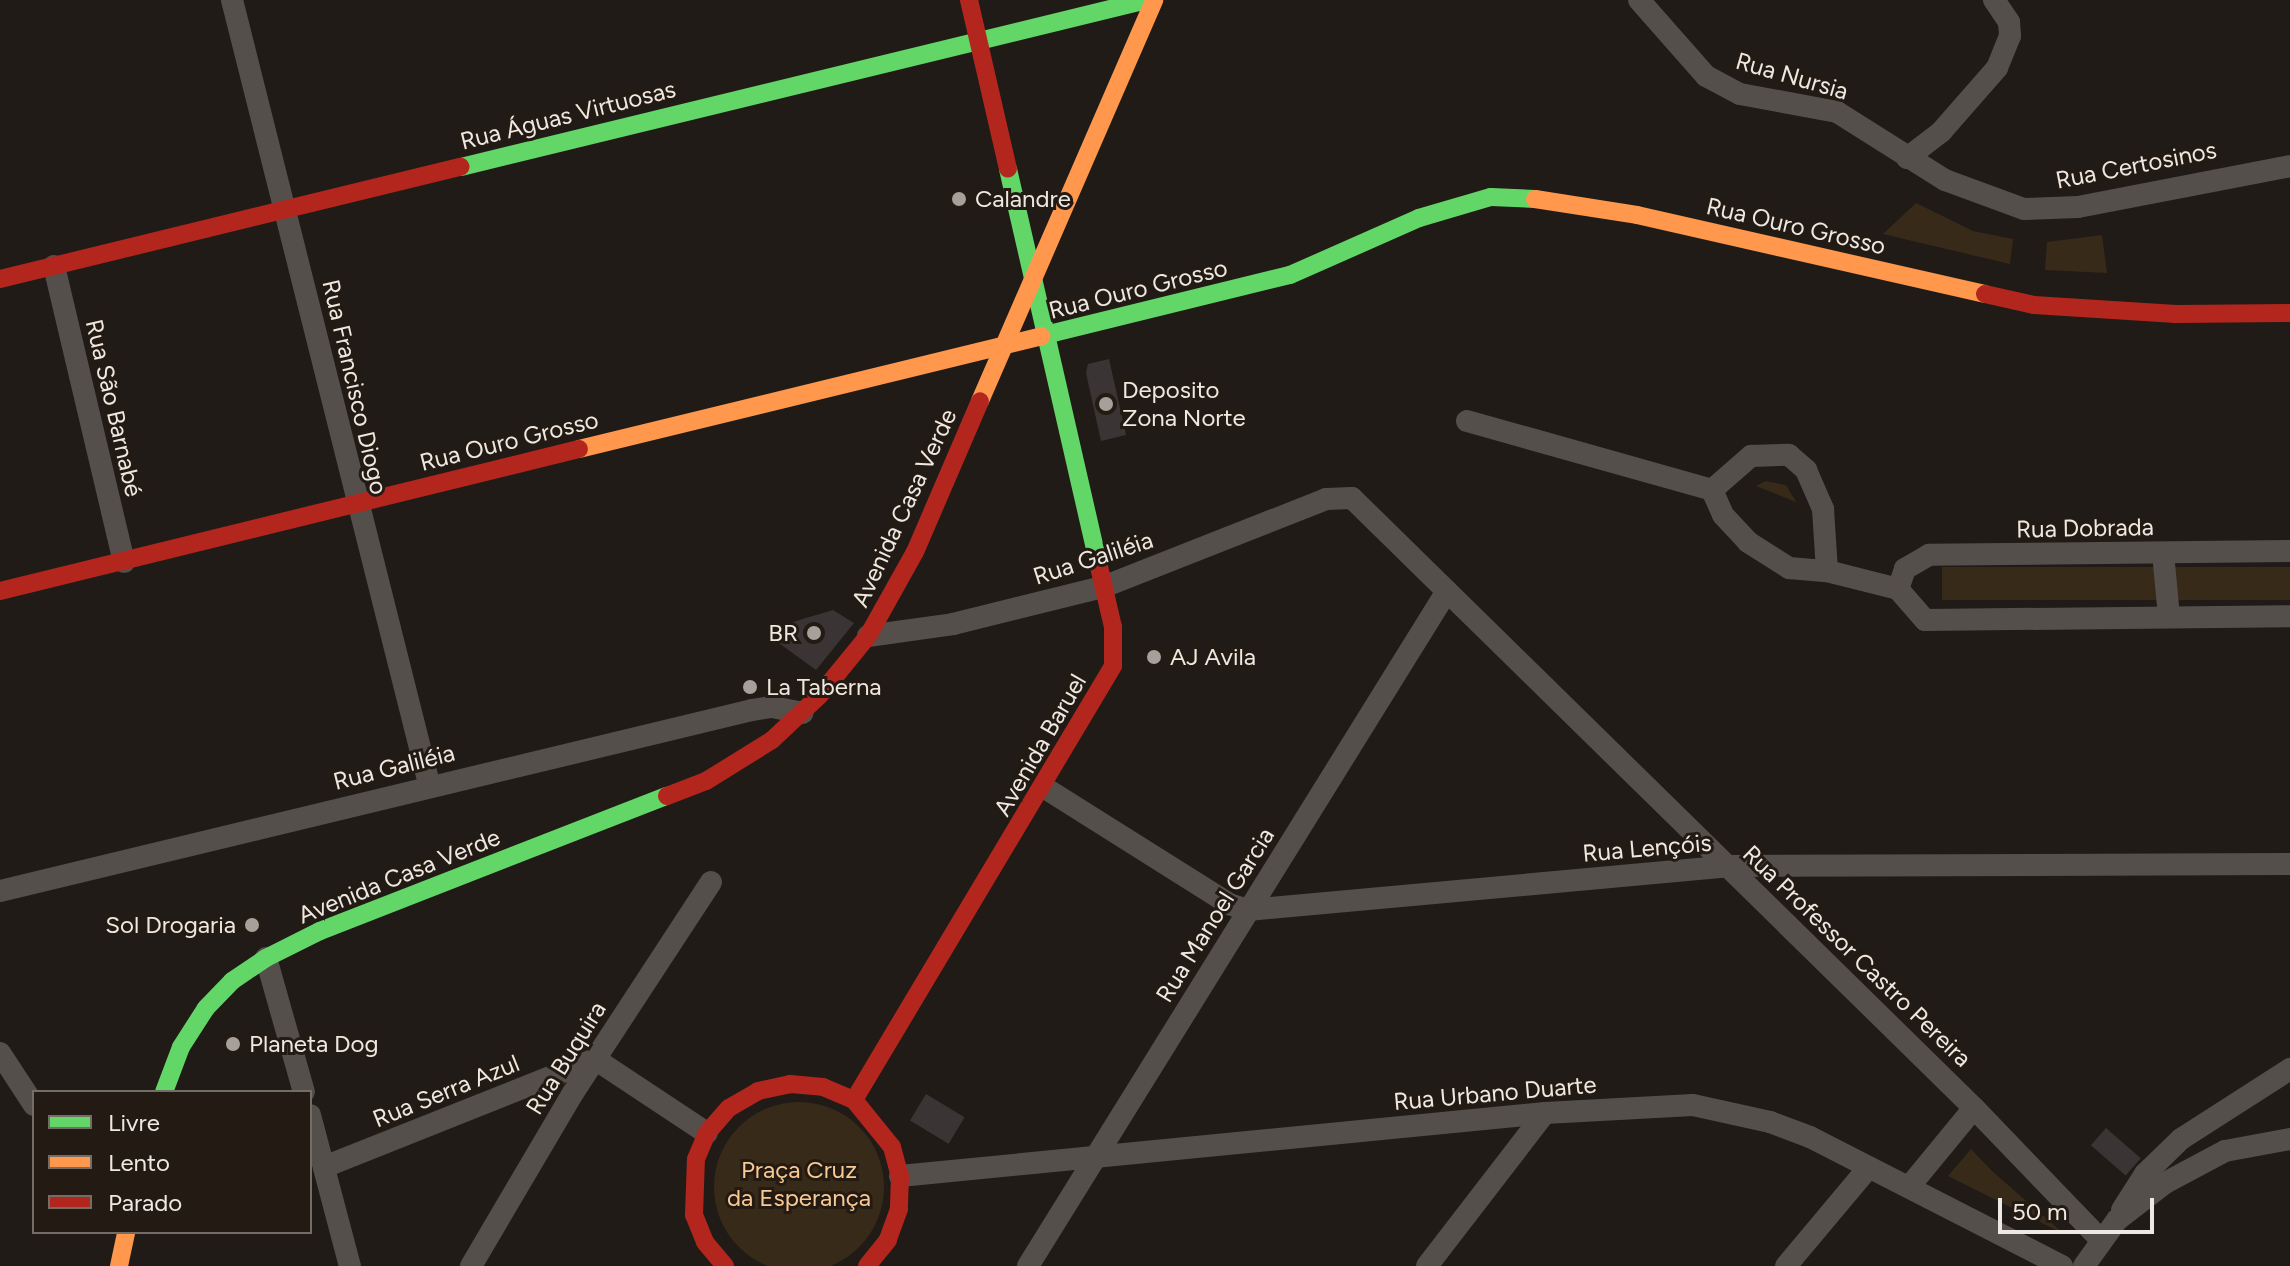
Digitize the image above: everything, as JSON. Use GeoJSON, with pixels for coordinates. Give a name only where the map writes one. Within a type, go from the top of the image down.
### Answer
{"type":"FeatureCollection","features":[{"type":"Feature","properties":{"kind":"street","name":"Rua Francisco Diogo"},"geometry":{"type":"LineString","coordinates":[[232,0],[286,209],[355,503],[429,784]]}},
{"type":"Feature","properties":{"kind":"street","name":"Avenida Baruel"},"geometry":{"type":"LineString","coordinates":[[854,1100],[1045,788],[1113,666],[1113,627],[1030,283],[969,0]]}},
{"type":"Feature","properties":{"kind":"street","name":"Rua Águas Virtuosas"},"geometry":{"type":"LineString","coordinates":[[0,279],[1147,0]]}},
{"type":"Feature","properties":{"kind":"street","name":"Avenida Casa Verde"},"geometry":{"type":"LineString","coordinates":[[165,1090],[181,1047],[206,1008],[266,958],[320,931],[706,781],[751,755],[802,713],[868,636],[915,552],[1154,0]]}},
{"type":"Feature","properties":{"kind":"street","name":"Rua Nursia"},"geometry":{"type":"LineString","coordinates":[[1639,0],[1706,76],[1740,94],[1837,112],[1907,158]]}},
{"type":"Feature","properties":{"kind":"street"},"geometry":{"type":"LineString","coordinates":[[1907,158],[1941,132],[1997,68],[2010,36],[2009,22],[1994,0]]}},
{"type":"Feature","properties":{"kind":"street","name":"Rua Certosinos"},"geometry":{"type":"LineString","coordinates":[[1907,158],[1986,199],[2024,209],[2078,207],[2290,166]]}},
{"type":"Feature","properties":{"kind":"street","name":"Rua Ouro Grosso"},"geometry":{"type":"LineString","coordinates":[[0,591],[1045,338],[1290,275],[1419,218],[1491,197],[1540,199],[1637,215],[2034,305],[2176,314],[2290,313]]}},
{"type":"Feature","properties":{"kind":"street","name":"Rua São Barnabé"},"geometry":{"type":"LineString","coordinates":[[54,266],[124,562]]}},
{"type":"Feature","properties":{"kind":"street"},"geometry":{"type":"LineString","coordinates":[[1467,421],[1712,490]]}},
{"type":"Feature","properties":{"kind":"street"},"geometry":{"type":"LineString","coordinates":[[1712,490],[1751,456],[1789,455],[1806,470],[1823,509],[1827,571]]}},
{"type":"Feature","properties":{"kind":"street"},"geometry":{"type":"LineString","coordinates":[[1712,490],[1723,515],[1765,555],[1789,568],[1827,571],[1898,589],[1925,620],[2290,616]]}},
{"type":"Feature","properties":{"kind":"street","name":"Rua Professor Castro Pereira"},"geometry":{"type":"LineString","coordinates":[[1326,499],[1352,498],[1366,506],[1447,591],[1974,1108],[2101,1240]]}},
{"type":"Feature","properties":{"kind":"street","name":"Rua Galiléia"},"geometry":{"type":"LineString","coordinates":[[868,636],[953,624],[1103,587],[1326,499]]}},
{"type":"Feature","properties":{"kind":"street","name":"Rua Dobrada"},"geometry":{"type":"LineString","coordinates":[[1898,589],[1905,569],[1929,555],[2290,551]]}},
{"type":"Feature","properties":{"kind":"street"},"geometry":{"type":"LineString","coordinates":[[2163,553],[2169,617]]}},
{"type":"Feature","properties":{"kind":"street","name":"Rua Manoel Garcia"},"geometry":{"type":"LineString","coordinates":[[1028,1266],[1447,591]]}},
{"type":"Feature","properties":{"kind":"street","name":"Rua Galiléia"},"geometry":{"type":"LineString","coordinates":[[0,891],[429,784],[762,708],[802,713]]}},
{"type":"Feature","properties":{"kind":"street"},"geometry":{"type":"LineString","coordinates":[[1045,788],[1229,904],[1248,910]]}},
{"type":"Feature","properties":{"kind":"street","name":"Rua Lençóis"},"geometry":{"type":"LineString","coordinates":[[1248,910],[1728,866],[2290,864]]}},
{"type":"Feature","properties":{"kind":"street","name":"Rua Buquira"},"geometry":{"type":"LineString","coordinates":[[471,1266],[595,1059],[711,882]]}},
{"type":"Feature","properties":{"kind":"street"},"geometry":{"type":"LineString","coordinates":[[266,958],[303,1090]]}},
{"type":"Feature","properties":{"kind":"street"},"geometry":{"type":"LineString","coordinates":[[0,1053],[32,1102]]}},
{"type":"Feature","properties":{"kind":"street"},"geometry":{"type":"LineString","coordinates":[[595,1059],[707,1133]]}},
{"type":"Feature","properties":{"kind":"street","name":"Rua Serra Azul"},"geometry":{"type":"LineString","coordinates":[[324,1167],[595,1059]]}},
{"type":"Feature","properties":{"kind":"street"},"geometry":{"type":"LineString","coordinates":[[2084,1266],[2164,1154],[2290,1069]]}},
{"type":"Feature","properties":{"kind":"street"},"geometry":{"type":"LineString","coordinates":[[725,1266],[705,1242],[694,1215],[691,1187],[707,1133],[729,1108],[758,1091],[790,1084],[823,1087],[854,1100],[884,1134],[900,1176],[899,1209],[888,1240],[867,1266]]}},
{"type":"Feature","properties":{"kind":"street","name":"Rua Urbano Duarte"},"geometry":{"type":"LineString","coordinates":[[900,1176],[1545,1113],[1693,1105],[1770,1122],[1869,1167],[2062,1266]]}},
{"type":"Feature","properties":{"kind":"street"},"geometry":{"type":"LineString","coordinates":[[1909,1187],[1974,1108]]}},
{"type":"Feature","properties":{"kind":"street"},"geometry":{"type":"LineString","coordinates":[[1427,1266],[1545,1113]]}},
{"type":"Feature","properties":{"kind":"street"},"geometry":{"type":"LineString","coordinates":[[312,1122],[350,1266]]}},
{"type":"Feature","properties":{"kind":"street"},"geometry":{"type":"LineString","coordinates":[[2117,1220],[2196,1164],[2225,1151],[2290,1139]]}},
{"type":"Feature","properties":{"kind":"street"},"geometry":{"type":"LineString","coordinates":[[1786,1266],[1869,1167]]}},
{"type":"Feature","properties":{"kind":"street"},"geometry":{"type":"LineString","coordinates":[[119,1266],[123,1235]]}},
{"type":"Feature","properties":{"kind":"green space"},"geometry":{"type":"Polygon","coordinates":[[[1916,203],[1973,231],[2013,239],[2010,264],[1883,234],[1916,203]]]}},
{"type":"Feature","properties":{"kind":"green space"},"geometry":{"type":"Polygon","coordinates":[[[2102,235],[2107,273],[2045,270],[2047,242],[2102,235]]]}},
{"type":"Feature","properties":{"kind":"green space"},"geometry":{"type":"Polygon","coordinates":[[[1766,481],[1786,485],[1796,502],[1756,486],[1766,481]]]}},
{"type":"Feature","properties":{"kind":"green space"},"geometry":{"type":"Polygon","coordinates":[[[1942,567],[2290,567],[2290,600],[1942,600],[1942,567]]]}},
{"type":"Feature","properties":{"kind":"green space","name":"Praça Cruz da Esperança"},"geometry":{"type":"Polygon","coordinates":[[[782,1104],[816,1104],[846,1116],[870,1140],[882,1170],[882,1204],[870,1234],[846,1258],[825,1267],[773,1267],[752,1258],[728,1234],[716,1204],[716,1170],[728,1140],[752,1116],[782,1104]]]}},
{"type":"Feature","properties":{"kind":"green space"},"geometry":{"type":"Polygon","coordinates":[[[1971,1149],[1992,1171],[2064,1234],[1948,1176],[1971,1149]]]}},
{"type":"Feature","properties":{"kind":"building","name":"Deposito Zona Norte"},"geometry":{"type":"Polygon","coordinates":[[[1109,359],[1126,435],[1101,441],[1086,373],[1088,364],[1109,359]]]}},
{"type":"Feature","properties":{"kind":"building","name":"BR"},"geometry":{"type":"Polygon","coordinates":[[[833,610],[854,623],[816,670],[776,641],[786,624],[833,610]]]}},
{"type":"Feature","properties":{"kind":"building"},"geometry":{"type":"Polygon","coordinates":[[[926,1094],[965,1117],[949,1144],[910,1121],[926,1094]]]}},
{"type":"Feature","properties":{"kind":"building"},"geometry":{"type":"Polygon","coordinates":[[[2106,1128],[2141,1158],[2126,1176],[2091,1145],[2106,1128]]]}},
{"type":"Feature","properties":{"kind":"traffic: fast"},"geometry":{"type":"LineString","coordinates":[[461,167],[1147,0]]}},
{"type":"Feature","properties":{"kind":"traffic: fast"},"geometry":{"type":"LineString","coordinates":[[1008,169],[1099,567]]}},
{"type":"Feature","properties":{"kind":"traffic: fast"},"geometry":{"type":"LineString","coordinates":[[1041,336],[1290,275],[1419,218],[1491,197],[1535,199]]}},
{"type":"Feature","properties":{"kind":"traffic: fast"},"geometry":{"type":"LineString","coordinates":[[165,1090],[181,1047],[206,1008],[232,981],[266,958],[320,931],[667,796]]}},
{"type":"Feature","properties":{"kind":"traffic: slow"},"geometry":{"type":"LineString","coordinates":[[980,401],[1154,0]]}},
{"type":"Feature","properties":{"kind":"traffic: slow"},"geometry":{"type":"LineString","coordinates":[[1535,199],[1637,215],[1985,294]]}},
{"type":"Feature","properties":{"kind":"traffic: slow"},"geometry":{"type":"LineString","coordinates":[[579,449],[1041,336]]}},
{"type":"Feature","properties":{"kind":"traffic: slow"},"geometry":{"type":"LineString","coordinates":[[119,1266],[126,1234]]}},
{"type":"Feature","properties":{"kind":"traffic: jam"},"geometry":{"type":"LineString","coordinates":[[969,0],[1008,169]]}},
{"type":"Feature","properties":{"kind":"traffic: jam"},"geometry":{"type":"LineString","coordinates":[[0,279],[461,167]]}},
{"type":"Feature","properties":{"kind":"traffic: jam"},"geometry":{"type":"LineString","coordinates":[[1985,294],[2034,305],[2176,314],[2290,313]]}},
{"type":"Feature","properties":{"kind":"traffic: jam"},"geometry":{"type":"LineString","coordinates":[[667,796],[706,781],[772,740],[819,696],[868,636],[915,552],[980,401]]}},
{"type":"Feature","properties":{"kind":"traffic: jam"},"geometry":{"type":"LineString","coordinates":[[0,591],[579,449]]}},
{"type":"Feature","properties":{"kind":"traffic: jam"},"geometry":{"type":"LineString","coordinates":[[854,1100],[1113,666],[1113,627],[1099,567]]}},
{"type":"Feature","properties":{"kind":"traffic: jam"},"geometry":{"type":"LineString","coordinates":[[725,1266],[705,1242],[694,1215],[696,1159],[707,1133],[729,1108],[758,1091],[790,1084],[823,1087],[854,1100],[892,1147],[900,1176],[899,1209],[888,1240],[867,1266]]}},
{"type":"Feature","properties":{"kind":"place","name":"Calandre"},"geometry":{"type":"Point","coordinates":[959,199]}},
{"type":"Feature","properties":{"kind":"place","name":"Deposito Zona Norte"},"geometry":{"type":"Point","coordinates":[1106,404]}},
{"type":"Feature","properties":{"kind":"place","name":"BR"},"geometry":{"type":"Point","coordinates":[814,633]}},
{"type":"Feature","properties":{"kind":"place","name":"AJ Avila"},"geometry":{"type":"Point","coordinates":[1154,657]}},
{"type":"Feature","properties":{"kind":"place","name":"La Taberna"},"geometry":{"type":"Point","coordinates":[750,687]}},
{"type":"Feature","properties":{"kind":"place","name":"Sol Drogaria"},"geometry":{"type":"Point","coordinates":[252,925]}},
{"type":"Feature","properties":{"kind":"place","name":"Planeta Dog"},"geometry":{"type":"Point","coordinates":[233,1044]}}]}
